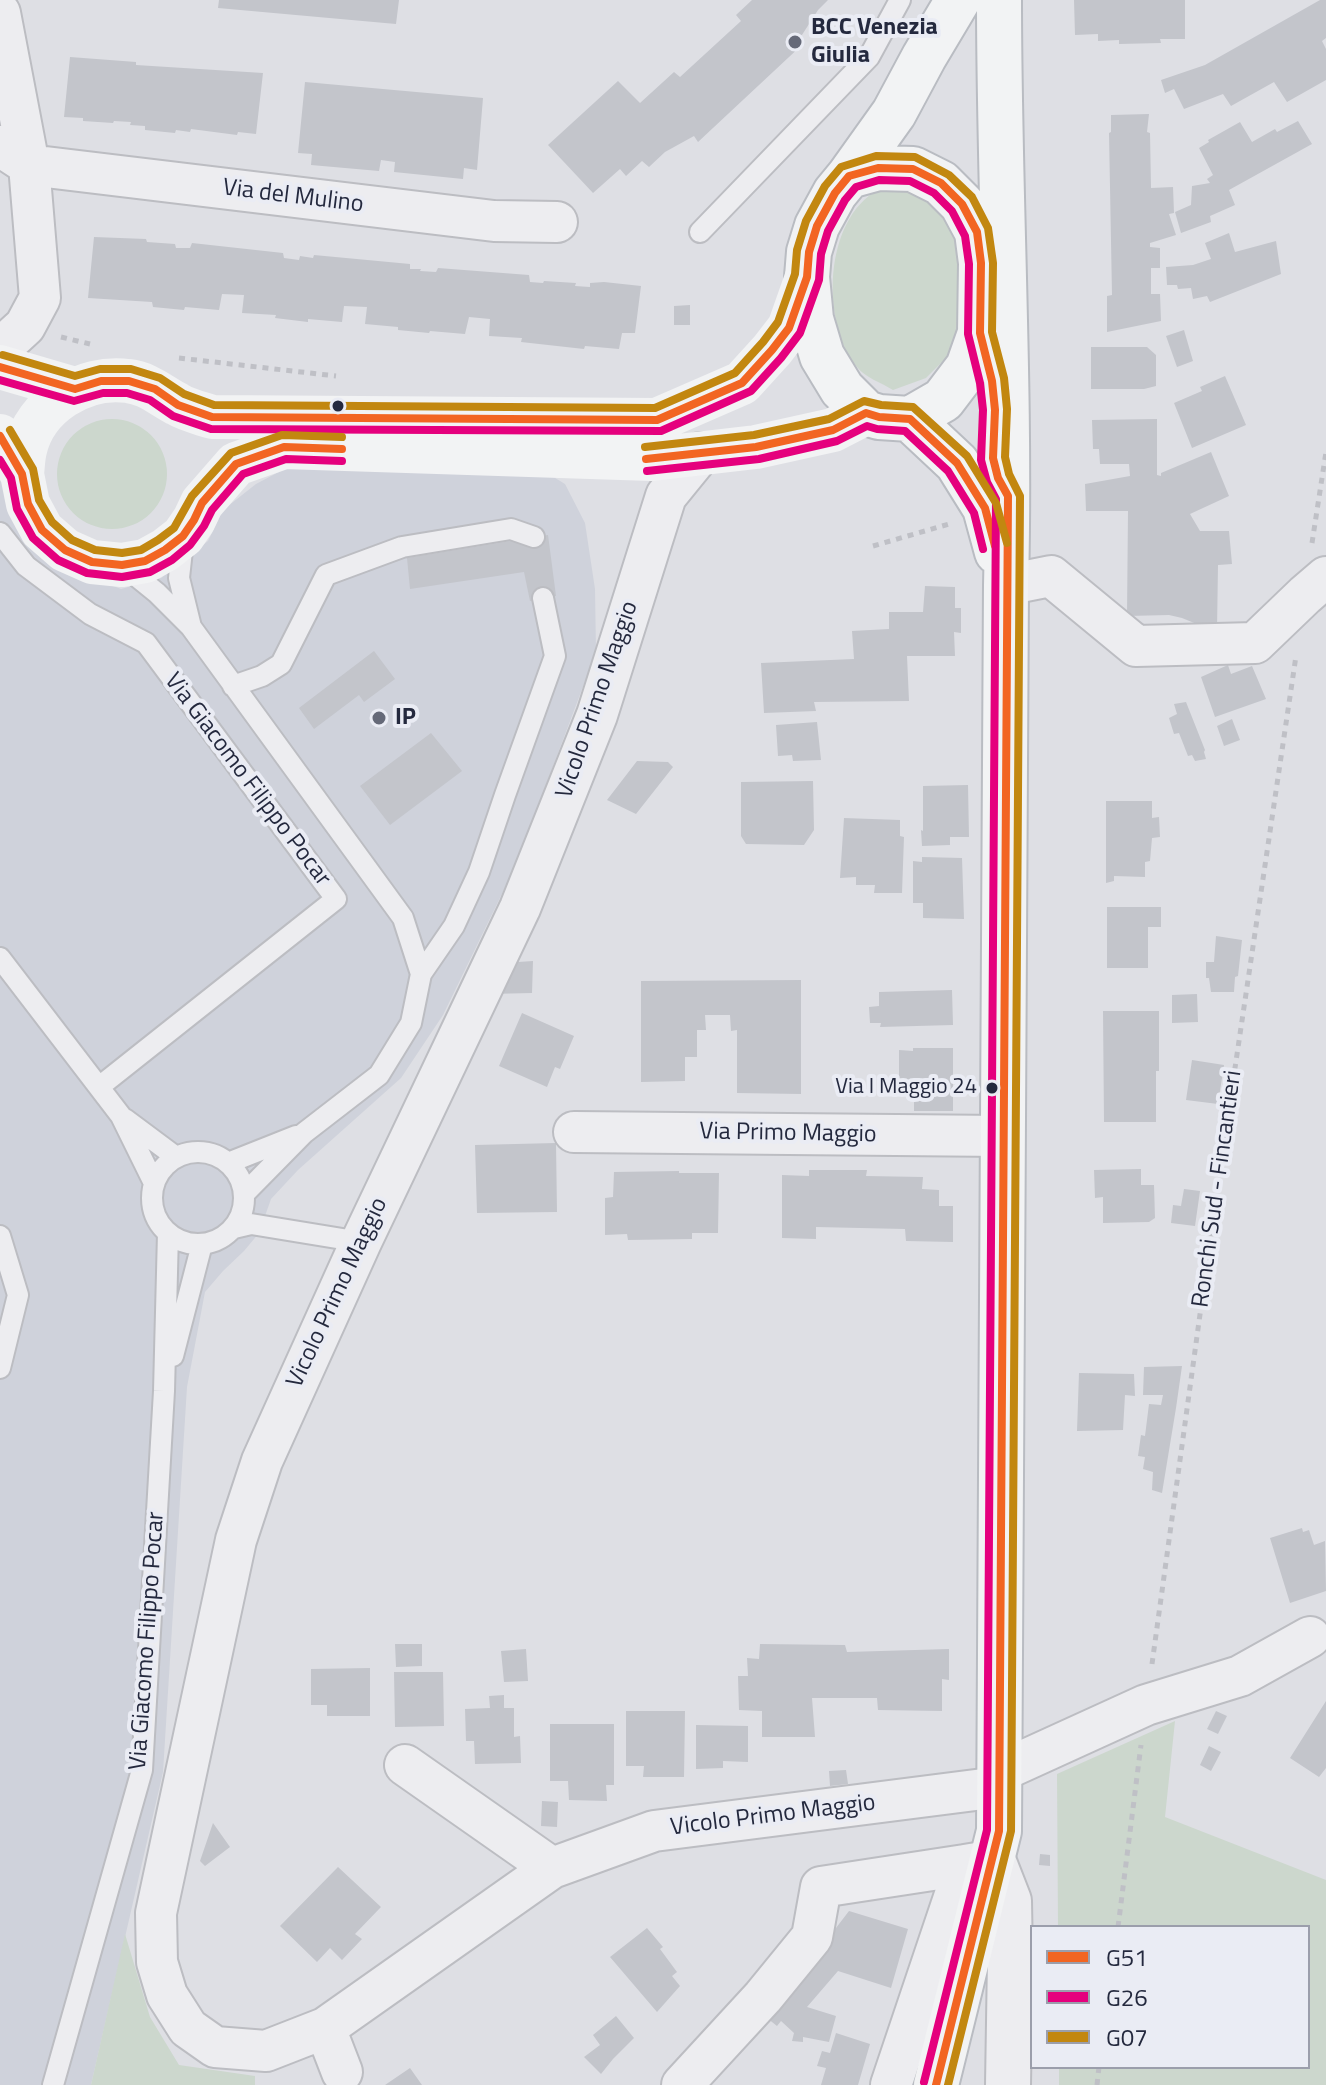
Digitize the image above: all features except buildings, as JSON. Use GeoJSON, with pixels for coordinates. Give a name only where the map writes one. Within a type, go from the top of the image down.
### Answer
{"type":"FeatureCollection","features":[{"type":"Feature","properties":{"kind":"main road"},"geometry":{"type":"LineString","coordinates":[[958,0],[894,113],[835,193],[817,226],[809,252],[807,277],[811,319],[822,356],[842,389],[866,413],[910,419],[943,400],[968,367],[980,333]]}},
{"type":"Feature","properties":{"kind":"main road"},"geometry":{"type":"LineString","coordinates":[[998,509],[999,0]]}},
{"type":"Feature","properties":{"kind":"main road"},"geometry":{"type":"LineString","coordinates":[[936,2085],[999,1780],[1006,585],[998,478],[993,458],[995,410],[992,381],[980,333],[980,156],[986,129],[999,103]]}},
{"type":"Feature","properties":{"kind":"main road"},"geometry":{"type":"LineString","coordinates":[[849,176],[878,168],[913,169],[941,183],[962,204],[977,232],[981,263]]}},
{"type":"Feature","properties":{"kind":"main road","name":"Via Giacomo Filippo Pocar"},"geometry":{"type":"LineString","coordinates":[[807,277],[789,328],[742,383],[657,420],[212,417],[178,405],[155,389],[129,381],[101,381],[75,389],[53,403],[36,424],[25,448],[22,474],[28,504],[42,530],[65,550],[92,562],[122,565],[145,561],[165,550],[193,520],[236,464],[284,447],[652,459],[756,447],[833,430],[866,413]]}},
{"type":"Feature","properties":{"kind":"main road","name":"Via Giacomo Filippo Pocar"},"geometry":{"type":"LineString","coordinates":[[0,367],[75,389]]}},
{"type":"Feature","properties":{"kind":"main road","name":"Via Giacomo Filippo Pocar"},"geometry":{"type":"LineString","coordinates":[[178,405],[195,426],[205,450],[207,477],[193,520]]}},
{"type":"Feature","properties":{"kind":"main road"},"geometry":{"type":"LineString","coordinates":[[910,419],[957,463],[985,508],[998,509]]}},
{"type":"Feature","properties":{"kind":"main road","name":"Via Giacomo Filippo Pocar"},"geometry":{"type":"LineString","coordinates":[[0,436],[22,474]]}},
{"type":"Feature","properties":{"kind":"street"},"geometry":{"type":"LineString","coordinates":[[0,13],[15,156],[40,298],[25,326],[0,349]]}},
{"type":"Feature","properties":{"kind":"street","name":"Via del Mulino"},"geometry":{"type":"LineString","coordinates":[[15,156],[494,221],[557,222]]}},
{"type":"Feature","properties":{"kind":"street","name":"Vicolo Primo Maggio"},"geometry":{"type":"LineString","coordinates":[[701,453],[666,496],[597,715],[520,908],[361,1242],[262,1461],[236,1540],[156,1913],[157,1962],[167,1995],[188,2028],[215,2047],[266,2051],[325,2028],[552,1868],[654,1831],[999,1780],[1146,1705],[1240,1676],[1310,1637]]}},
{"type":"Feature","properties":{"kind":"street"},"geometry":{"type":"LineString","coordinates":[[1006,585],[1051,576],[1136,646],[1255,643],[1315,586]]}},
{"type":"Feature","properties":{"kind":"street","name":"Via Primo Maggio"},"geometry":{"type":"LineString","coordinates":[[574,1132],[1003,1136]]}},
{"type":"Feature","properties":{"kind":"street"},"geometry":{"type":"LineString","coordinates":[[405,1765],[552,1868]]}},
{"type":"Feature","properties":{"kind":"street"},"geometry":{"type":"LineString","coordinates":[[682,2085],[763,1997],[812,1937],[821,1887],[985,1852]]}},
{"type":"Feature","properties":{"kind":"street"},"geometry":{"type":"LineString","coordinates":[[891,2085],[985,1852]]}},
{"type":"Feature","properties":{"kind":"street"},"geometry":{"type":"LineString","coordinates":[[985,1852],[1009,1901],[1008,2085]]}},
{"type":"Feature","properties":{"kind":"street"},"geometry":{"type":"LineString","coordinates":[[325,2028],[344,2071]]}},
{"type":"Feature","properties":{"kind":"lane"},"geometry":{"type":"LineString","coordinates":[[700,232],[869,57],[900,0]]}},
{"type":"Feature","properties":{"kind":"lane","name":"Via Giacomo Filippo Pocar"},"geometry":{"type":"LineString","coordinates":[[191,627],[179,578],[193,520]]}},
{"type":"Feature","properties":{"kind":"lane","name":"Via Giacomo Filippo Pocar"},"geometry":{"type":"LineString","coordinates":[[233,686],[262,676],[281,664],[326,575],[402,547],[511,529],[534,537]]}},
{"type":"Feature","properties":{"kind":"lane","name":"Via Giacomo Filippo Pocar"},"geometry":{"type":"LineString","coordinates":[[0,533],[26,566],[90,614],[146,643],[336,899],[99,1087]]}},
{"type":"Feature","properties":{"kind":"lane","name":"Via Giacomo Filippo Pocar"},"geometry":{"type":"LineString","coordinates":[[122,565],[157,593],[191,627],[403,918],[421,974]]}},
{"type":"Feature","properties":{"kind":"lane","name":"Via Giacomo Filippo Pocar"},"geometry":{"type":"LineString","coordinates":[[234,1228],[244,1206],[244,1194],[304,1133],[379,1075],[411,1023],[421,974],[454,926],[479,872],[555,656],[543,598]]}},
{"type":"Feature","properties":{"kind":"lane","name":"Via Giacomo Filippo Pocar"},"geometry":{"type":"LineString","coordinates":[[0,958],[121,1116],[154,1183],[154,1210],[159,1223],[168,1233],[164,1391],[142,1770],[53,2085]]}},
{"type":"Feature","properties":{"kind":"lane","name":"Via Giacomo Filippo Pocar"},"geometry":{"type":"LineString","coordinates":[[121,1116],[176,1157]]}},
{"type":"Feature","properties":{"kind":"lane","name":"Via Giacomo Filippo Pocar"},"geometry":{"type":"LineString","coordinates":[[228,1163],[304,1133]]}},
{"type":"Feature","properties":{"kind":"lane"},"geometry":{"type":"LineString","coordinates":[[154,1183],[159,1173],[176,1157],[189,1152],[203,1152],[216,1155],[236,1171],[244,1194]]}},
{"type":"Feature","properties":{"kind":"lane"},"geometry":{"type":"LineString","coordinates":[[168,1233],[179,1240],[202,1244],[214,1242],[234,1228],[251,1224],[361,1242]]}},
{"type":"Feature","properties":{"kind":"lane"},"geometry":{"type":"LineString","coordinates":[[0,1236],[18,1295],[0,1368]]}},
{"type":"Feature","properties":{"kind":"lane"},"geometry":{"type":"LineString","coordinates":[[164,1391],[202,1244]]}},
{"type":"Feature","properties":{"kind":"path"},"geometry":{"type":"LineString","coordinates":[[61,337],[105,347]]}},
{"type":"Feature","properties":{"kind":"path"},"geometry":{"type":"LineString","coordinates":[[176,358],[349,378]]}},
{"type":"Feature","properties":{"kind":"path","name":"Ronchi Sud - Fincantieri"},"geometry":{"type":"LineString","coordinates":[[1118,1925],[1219,1176],[1315,586],[1326,452]]}},
{"type":"Feature","properties":{"kind":"path"},"geometry":{"type":"LineString","coordinates":[[873,546],[998,509]]}},
{"type":"Feature","properties":{"kind":"shaded area"},"geometry":{"type":"Polygon","coordinates":[[[902,187],[939,197],[961,230],[966,315],[951,353],[926,378],[893,390],[860,371],[845,348],[837,325],[833,273],[847,224],[860,204],[878,190],[902,187]]]}},
{"type":"Feature","properties":{"kind":"shaded area"},"geometry":{"type":"Polygon","coordinates":[[[112,419],[133,423],[151,435],[163,453],[167,474],[163,495],[151,513],[133,525],[112,529],[91,525],[73,513],[61,495],[57,474],[61,453],[73,435],[91,423],[112,419]]]}},
{"type":"Feature","properties":{"kind":"shaded area"},"geometry":{"type":"Polygon","coordinates":[[[292,465],[547,473],[565,484],[585,523],[595,589],[596,652],[516,865],[443,1015],[401,1078],[298,1170],[271,1199],[259,1233],[205,1292],[187,1387],[163,1772],[91,2085],[0,2085],[0,469],[75,571],[121,589],[161,578],[208,541],[223,510],[256,484],[292,465]]]}},
{"type":"Feature","properties":{"kind":"shaded area"},"geometry":{"type":"Polygon","coordinates":[[[1175,1721],[1165,1817],[1326,1880],[1326,2085],[1059,2085],[1059,2069],[1310,2069],[1310,1925],[1058,1925],[1057,1774],[1175,1721]]]}},
{"type":"Feature","properties":{"kind":"shaded area"},"geometry":{"type":"Polygon","coordinates":[[[125,1934],[150,2017],[179,2065],[255,2076],[255,2085],[91,2085],[125,1934]]]}},
{"type":"Feature","properties":{"kind":"transit line","name":"G07"},"geometry":{"type":"LineString","coordinates":[[3,355],[75,376],[100,369],[131,369],[160,378],[184,394],[214,405],[655,408],[735,373],[763,342],[778,322],[795,274],[797,250],[806,221],[825,186],[841,167],[876,156],[915,157],[949,175],[972,197],[988,228],[993,263],[992,332],[1004,378],[1007,409],[1005,457],[1020,496],[1011,1831],[948,2085]]}},
{"type":"Feature","properties":{"kind":"transit line","name":"G51"},"geometry":{"type":"LineString","coordinates":[[0,367],[75,389],[101,381],[129,381],[155,389],[178,405],[212,417],[657,420],[742,383],[772,350],[789,328],[807,277],[809,252],[817,226],[835,193],[849,176],[878,168],[913,169],[941,183],[962,204],[977,232],[981,263],[980,333],[992,381],[995,410],[993,458],[998,478],[1008,496],[999,1831],[936,2085]]}},
{"type":"Feature","properties":{"kind":"transit line","name":"G26"},"geometry":{"type":"LineString","coordinates":[[0,380],[74,401],[103,393],[127,393],[150,400],[173,416],[211,429],[661,431],[751,391],[781,358],[800,333],[819,280],[821,254],[828,231],[856,187],[879,180],[910,181],[934,193],[952,211],[965,236],[969,264],[968,334],[983,410],[981,460],[996,499],[987,1830],[924,2082]]}},
{"type":"Feature","properties":{"kind":"transit line","name":"G07"},"geometry":{"type":"LineString","coordinates":[[645,447],[754,435],[829,419],[864,401],[913,407],[967,456],[996,503],[1007,543]]}},
{"type":"Feature","properties":{"kind":"transit line","name":"G51"},"geometry":{"type":"LineString","coordinates":[[646,459],[756,447],[833,430],[866,413],[910,419],[957,463],[985,508],[995,546]]}},
{"type":"Feature","properties":{"kind":"transit line","name":"G26"},"geometry":{"type":"LineString","coordinates":[[647,471],[759,459],[837,441],[867,426],[905,431],[948,471],[974,513],[983,549]]}},
{"type":"Feature","properties":{"kind":"transit line","name":"G07"},"geometry":{"type":"LineString","coordinates":[[10,430],[33,469],[39,500],[52,522],[72,540],[95,550],[122,553],[141,550],[174,528],[192,496],[231,453],[282,435],[342,437]]}},
{"type":"Feature","properties":{"kind":"transit line","name":"G51"},"geometry":{"type":"LineString","coordinates":[[0,436],[22,474],[28,504],[42,530],[65,550],[92,562],[122,565],[145,561],[183,536],[202,503],[236,464],[284,447],[342,449]]}},
{"type":"Feature","properties":{"kind":"transit line","name":"G26"},"geometry":{"type":"LineString","coordinates":[[0,460],[11,478],[17,509],[33,538],[58,560],[87,573],[122,577],[150,572],[190,545],[212,510],[243,474],[286,459],[342,461]]}},
{"type":"Feature","properties":{"kind":"place","name":"BCC Venezia Giulia"},"geometry":{"type":"Point","coordinates":[795,42]}},
{"type":"Feature","properties":{"kind":"place","name":"IP"},"geometry":{"type":"Point","coordinates":[379,718]}},
{"type":"Feature","properties":{"kind":"place","name":"Via I Maggio 24"},"geometry":{"type":"Point","coordinates":[992,1088]}}]}
